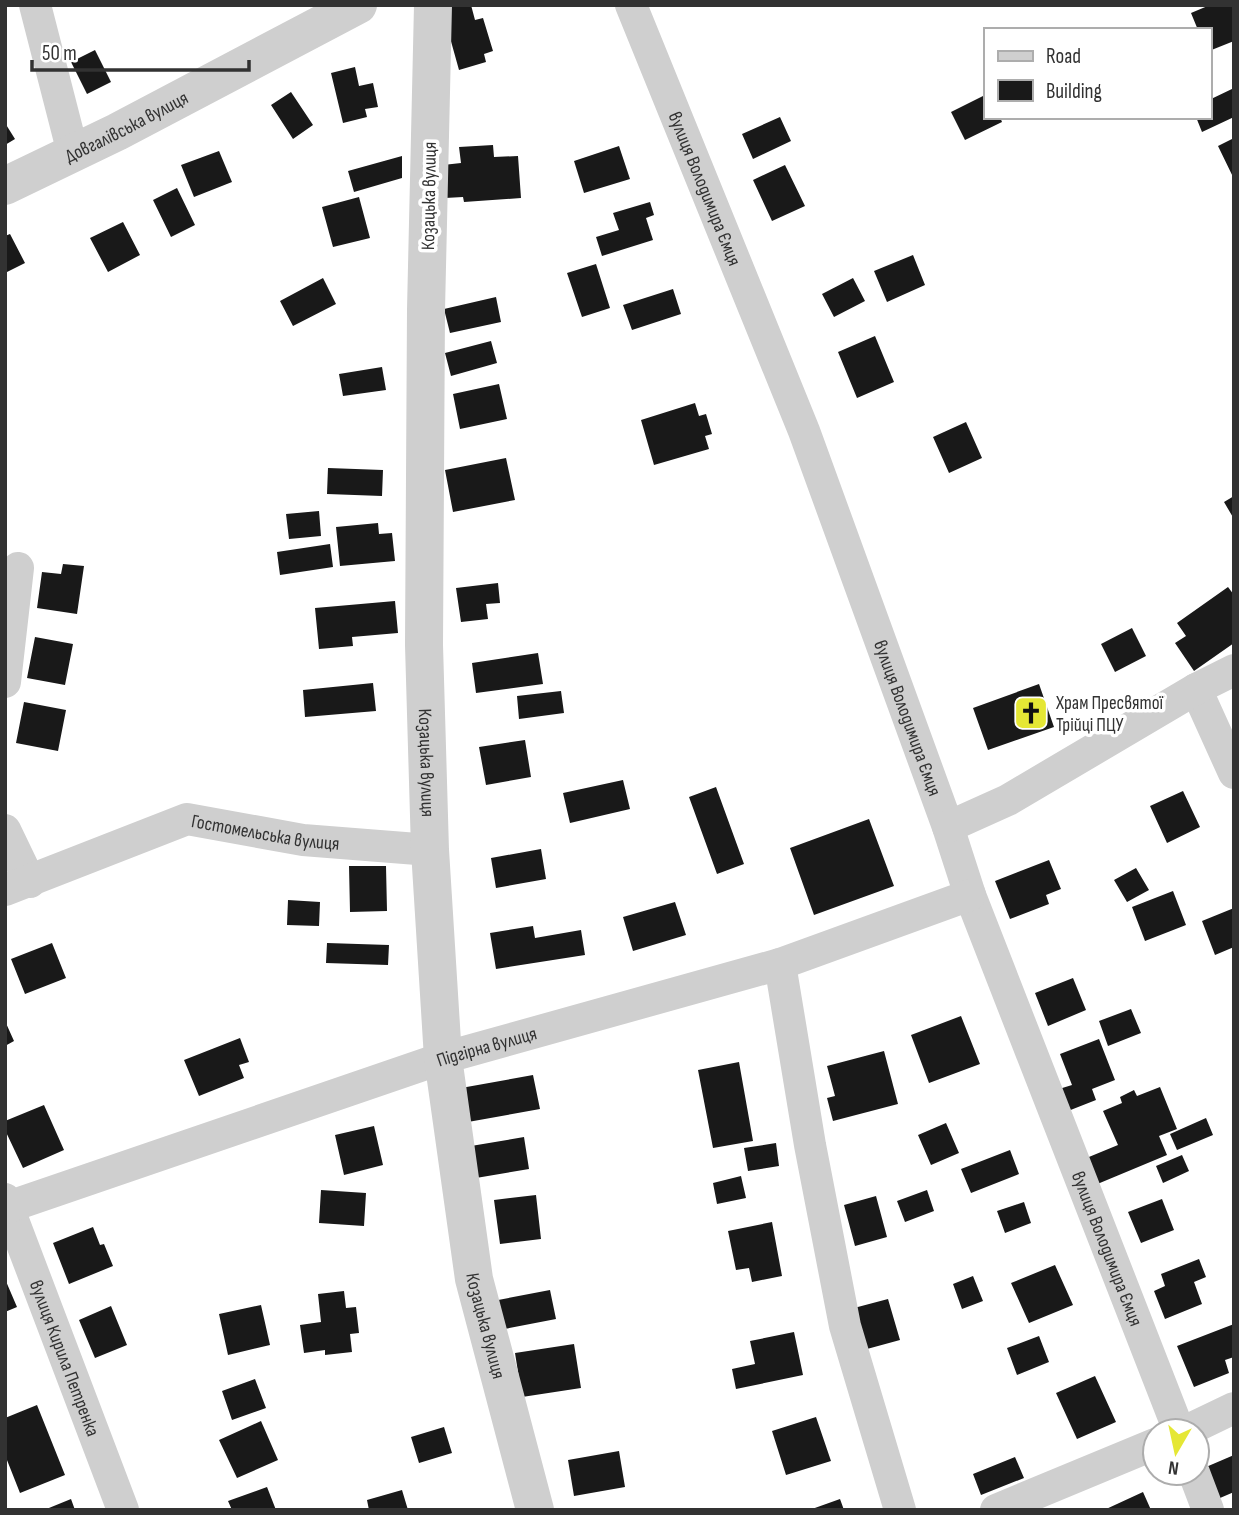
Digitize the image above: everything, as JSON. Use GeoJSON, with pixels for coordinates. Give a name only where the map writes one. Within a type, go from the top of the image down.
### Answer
{"type":"FeatureCollection","features":[{"type":"Feature","properties":{"kind":"street"},"geometry":{"type":"LineString","coordinates":[[35,5],[73,153]]}},
{"type":"Feature","properties":{"kind":"street","name":"Довгалівська вулиця"},"geometry":{"type":"LineString","coordinates":[[5,186],[358,5]]}},
{"type":"Feature","properties":{"kind":"street","name":"Козацька вулиця"},"geometry":{"type":"LineString","coordinates":[[433,5],[426,310],[424,645],[430,850],[443,1058],[474,1279],[535,1510]]}},
{"type":"Feature","properties":{"kind":"street","name":"вулиця Володимира Ємця"},"geometry":{"type":"LineString","coordinates":[[631,5],[804,431],[948,827],[970,895],[1174,1417]]}},
{"type":"Feature","properties":{"kind":"street"},"geometry":{"type":"LineString","coordinates":[[5,682],[18,568]]}},
{"type":"Feature","properties":{"kind":"street"},"geometry":{"type":"LineString","coordinates":[[948,827],[1008,800],[1196,689],[1234,670]]}},
{"type":"Feature","properties":{"kind":"street"},"geometry":{"type":"LineString","coordinates":[[1196,689],[1234,773]]}},
{"type":"Feature","properties":{"kind":"street","name":"Гостомельська вулиця"},"geometry":{"type":"LineString","coordinates":[[5,830],[18,886],[187,819],[303,840],[430,850]]}},
{"type":"Feature","properties":{"kind":"street","name":"Підгірна вулиця"},"geometry":{"type":"LineString","coordinates":[[6,1204],[443,1058],[780,964],[970,895]]}},
{"type":"Feature","properties":{"kind":"street"},"geometry":{"type":"LineString","coordinates":[[780,964],[810,1145],[845,1326],[900,1510]]}},
{"type":"Feature","properties":{"kind":"street","name":"вулиця Кирила Петренка"},"geometry":{"type":"LineString","coordinates":[[6,1204],[123,1510]]}},
{"type":"Feature","properties":{"kind":"street"},"geometry":{"type":"LineString","coordinates":[[1211,1419],[1234,1408]]}},
{"type":"Feature","properties":{"kind":"street"},"geometry":{"type":"LineString","coordinates":[[996,1510],[1141,1450]]}},
{"type":"Feature","properties":{"kind":"street"},"geometry":{"type":"LineString","coordinates":[[1199,1487],[1208,1510]]}},
{"type":"Feature","properties":{"kind":"building"},"geometry":{"type":"Polygon","coordinates":[[[471,5],[475,20],[483,18],[493,51],[484,54],[486,62],[459,70],[442,9],[471,5]]]}},
{"type":"Feature","properties":{"kind":"building"},"geometry":{"type":"Polygon","coordinates":[[[1210,5],[1234,5],[1234,41],[1211,50],[1211,28],[1197,28],[1191,13],[1210,5]]]}},
{"type":"Feature","properties":{"kind":"building"},"geometry":{"type":"Polygon","coordinates":[[[95,50],[111,82],[87,94],[71,62],[95,50]]]}},
{"type":"Feature","properties":{"kind":"building"},"geometry":{"type":"Polygon","coordinates":[[[355,67],[359,86],[373,83],[378,107],[365,109],[367,117],[343,123],[331,73],[355,67]]]}},
{"type":"Feature","properties":{"kind":"building"},"geometry":{"type":"Polygon","coordinates":[[[1234,88],[1234,117],[1202,132],[1197,119],[1211,119],[1211,99],[1234,88]]]}},
{"type":"Feature","properties":{"kind":"building"},"geometry":{"type":"Polygon","coordinates":[[[291,92],[313,125],[293,139],[271,105],[291,92]]]}},
{"type":"Feature","properties":{"kind":"building"},"geometry":{"type":"Polygon","coordinates":[[[984,96],[984,119],[1001,119],[1002,122],[965,140],[951,112],[984,96]]]}},
{"type":"Feature","properties":{"kind":"building"},"geometry":{"type":"Polygon","coordinates":[[[780,117],[791,141],[753,159],[742,134],[780,117]]]}},
{"type":"Feature","properties":{"kind":"building"},"geometry":{"type":"Polygon","coordinates":[[[5,123],[15,139],[5,145],[5,123]]]}},
{"type":"Feature","properties":{"kind":"building"},"geometry":{"type":"Polygon","coordinates":[[[1234,138],[1234,179],[1218,146],[1234,138]]]}},
{"type":"Feature","properties":{"kind":"building"},"geometry":{"type":"Polygon","coordinates":[[[493,145],[494,157],[518,156],[521,198],[464,202],[463,197],[445,198],[443,165],[461,163],[459,147],[493,145]]]}},
{"type":"Feature","properties":{"kind":"building"},"geometry":{"type":"Polygon","coordinates":[[[619,146],[630,179],[584,193],[574,161],[619,146]]]}},
{"type":"Feature","properties":{"kind":"building"},"geometry":{"type":"Polygon","coordinates":[[[219,151],[232,182],[194,197],[181,165],[219,151]]]}},
{"type":"Feature","properties":{"kind":"building"},"geometry":{"type":"Polygon","coordinates":[[[402,156],[402,178],[354,192],[348,171],[402,156]]]}},
{"type":"Feature","properties":{"kind":"building"},"geometry":{"type":"Polygon","coordinates":[[[785,165],[805,206],[772,221],[753,180],[785,165]]]}},
{"type":"Feature","properties":{"kind":"building"},"geometry":{"type":"Polygon","coordinates":[[[177,188],[195,225],[171,237],[153,200],[177,188]]]}},
{"type":"Feature","properties":{"kind":"building"},"geometry":{"type":"Polygon","coordinates":[[[359,197],[370,238],[333,247],[322,207],[359,197]]]}},
{"type":"Feature","properties":{"kind":"building"},"geometry":{"type":"Polygon","coordinates":[[[650,202],[654,215],[646,218],[653,240],[602,256],[596,237],[619,230],[613,213],[650,202]]]}},
{"type":"Feature","properties":{"kind":"building"},"geometry":{"type":"Polygon","coordinates":[[[123,222],[140,255],[108,272],[90,238],[123,222]]]}},
{"type":"Feature","properties":{"kind":"building"},"geometry":{"type":"Polygon","coordinates":[[[10,234],[25,263],[5,273],[5,236],[10,234]]]}},
{"type":"Feature","properties":{"kind":"building"},"geometry":{"type":"Polygon","coordinates":[[[913,255],[925,285],[887,302],[874,271],[913,255]]]}},
{"type":"Feature","properties":{"kind":"building"},"geometry":{"type":"Polygon","coordinates":[[[596,264],[610,308],[582,317],[567,273],[596,264]]]}},
{"type":"Feature","properties":{"kind":"building"},"geometry":{"type":"Polygon","coordinates":[[[323,278],[336,304],[293,326],[280,301],[323,278]]]}},
{"type":"Feature","properties":{"kind":"building"},"geometry":{"type":"Polygon","coordinates":[[[853,278],[865,301],[834,317],[822,294],[853,278]]]}},
{"type":"Feature","properties":{"kind":"building"},"geometry":{"type":"Polygon","coordinates":[[[673,289],[681,314],[632,330],[623,305],[673,289]]]}},
{"type":"Feature","properties":{"kind":"building"},"geometry":{"type":"Polygon","coordinates":[[[496,297],[501,322],[450,333],[444,309],[496,297]]]}},
{"type":"Feature","properties":{"kind":"building"},"geometry":{"type":"Polygon","coordinates":[[[875,336],[894,382],[857,398],[838,352],[875,336]]]}},
{"type":"Feature","properties":{"kind":"building"},"geometry":{"type":"Polygon","coordinates":[[[491,341],[497,363],[451,376],[445,353],[491,341]]]}},
{"type":"Feature","properties":{"kind":"building"},"geometry":{"type":"Polygon","coordinates":[[[382,367],[386,390],[343,396],[339,374],[382,367]]]}},
{"type":"Feature","properties":{"kind":"building"},"geometry":{"type":"Polygon","coordinates":[[[499,384],[507,419],[460,429],[453,394],[499,384]]]}},
{"type":"Feature","properties":{"kind":"building"},"geometry":{"type":"Polygon","coordinates":[[[695,403],[699,416],[706,414],[712,434],[705,436],[709,449],[654,465],[641,420],[695,403]]]}},
{"type":"Feature","properties":{"kind":"building"},"geometry":{"type":"Polygon","coordinates":[[[966,422],[982,458],[949,473],[933,437],[966,422]]]}},
{"type":"Feature","properties":{"kind":"building"},"geometry":{"type":"Polygon","coordinates":[[[506,458],[515,500],[453,512],[445,470],[506,458]]]}},
{"type":"Feature","properties":{"kind":"building"},"geometry":{"type":"Polygon","coordinates":[[[328,468],[383,470],[382,496],[327,494],[328,468]]]}},
{"type":"Feature","properties":{"kind":"building"},"geometry":{"type":"Polygon","coordinates":[[[1234,496],[1234,519],[1224,502],[1234,496]]]}},
{"type":"Feature","properties":{"kind":"building"},"geometry":{"type":"Polygon","coordinates":[[[319,511],[321,536],[289,539],[286,514],[319,511]]]}},
{"type":"Feature","properties":{"kind":"building"},"geometry":{"type":"Polygon","coordinates":[[[378,523],[379,534],[392,533],[395,561],[340,566],[336,527],[378,523]]]}},
{"type":"Feature","properties":{"kind":"building"},"geometry":{"type":"Polygon","coordinates":[[[330,544],[333,567],[280,575],[277,552],[330,544]]]}},
{"type":"Feature","properties":{"kind":"building"},"geometry":{"type":"Polygon","coordinates":[[[63,564],[84,566],[77,614],[37,608],[42,572],[61,574],[63,564]]]}},
{"type":"Feature","properties":{"kind":"building"},"geometry":{"type":"Polygon","coordinates":[[[498,583],[500,603],[486,604],[488,619],[461,622],[456,588],[498,583]]]}},
{"type":"Feature","properties":{"kind":"building"},"geometry":{"type":"Polygon","coordinates":[[[1228,587],[1234,595],[1234,643],[1194,671],[1175,643],[1186,636],[1177,623],[1228,587]]]}},
{"type":"Feature","properties":{"kind":"building"},"geometry":{"type":"Polygon","coordinates":[[[395,601],[398,633],[352,637],[353,646],[319,649],[315,608],[395,601]]]}},
{"type":"Feature","properties":{"kind":"building"},"geometry":{"type":"Polygon","coordinates":[[[1132,628],[1146,656],[1115,672],[1101,644],[1132,628]]]}},
{"type":"Feature","properties":{"kind":"building"},"geometry":{"type":"Polygon","coordinates":[[[35,637],[73,644],[65,685],[27,678],[35,637]]]}},
{"type":"Feature","properties":{"kind":"building"},"geometry":{"type":"Polygon","coordinates":[[[538,653],[543,684],[476,693],[472,663],[538,653]]]}},
{"type":"Feature","properties":{"kind":"building"},"geometry":{"type":"Polygon","coordinates":[[[373,683],[376,711],[305,717],[303,690],[373,683]]]}},
{"type":"Feature","properties":{"kind":"building"},"geometry":{"type":"Polygon","coordinates":[[[1039,684],[1054,727],[988,750],[973,708],[1039,684]]]}},
{"type":"Feature","properties":{"kind":"building"},"geometry":{"type":"Polygon","coordinates":[[[561,691],[564,713],[519,719],[517,696],[561,691]]]}},
{"type":"Feature","properties":{"kind":"building"},"geometry":{"type":"Polygon","coordinates":[[[24,702],[66,710],[58,751],[16,743],[24,702]]]}},
{"type":"Feature","properties":{"kind":"building"},"geometry":{"type":"Polygon","coordinates":[[[525,740],[531,777],[486,785],[479,747],[525,740]]]}},
{"type":"Feature","properties":{"kind":"building"},"geometry":{"type":"Polygon","coordinates":[[[623,780],[630,809],[570,823],[563,793],[623,780]]]}},
{"type":"Feature","properties":{"kind":"building"},"geometry":{"type":"Polygon","coordinates":[[[716,787],[744,864],[717,874],[689,797],[716,787]]]}},
{"type":"Feature","properties":{"kind":"building"},"geometry":{"type":"Polygon","coordinates":[[[1183,791],[1200,827],[1167,843],[1150,806],[1183,791]]]}},
{"type":"Feature","properties":{"kind":"building"},"geometry":{"type":"Polygon","coordinates":[[[869,819],[894,886],[814,915],[790,848],[869,819]]]}},
{"type":"Feature","properties":{"kind":"building"},"geometry":{"type":"Polygon","coordinates":[[[541,849],[546,879],[496,888],[491,858],[541,849]]]}},
{"type":"Feature","properties":{"kind":"building"},"geometry":{"type":"Polygon","coordinates":[[[1049,860],[1061,889],[1046,895],[1049,904],[1010,919],[995,881],[1049,860]]]}},
{"type":"Feature","properties":{"kind":"building"},"geometry":{"type":"Polygon","coordinates":[[[349,866],[386,866],[387,911],[350,912],[349,866]]]}},
{"type":"Feature","properties":{"kind":"building"},"geometry":{"type":"Polygon","coordinates":[[[1136,868],[1149,890],[1127,902],[1114,880],[1136,868]]]}},
{"type":"Feature","properties":{"kind":"building"},"geometry":{"type":"Polygon","coordinates":[[[1173,891],[1186,925],[1145,941],[1132,907],[1173,891]]]}},
{"type":"Feature","properties":{"kind":"building"},"geometry":{"type":"Polygon","coordinates":[[[288,900],[320,902],[319,926],[287,925],[288,900]]]}},
{"type":"Feature","properties":{"kind":"building"},"geometry":{"type":"Polygon","coordinates":[[[675,902],[686,935],[633,951],[623,917],[675,902]]]}},
{"type":"Feature","properties":{"kind":"building"},"geometry":{"type":"Polygon","coordinates":[[[1234,908],[1234,947],[1215,955],[1202,921],[1234,908]]]}},
{"type":"Feature","properties":{"kind":"building"},"geometry":{"type":"Polygon","coordinates":[[[533,926],[535,938],[581,930],[585,955],[496,969],[490,933],[533,926]]]}},
{"type":"Feature","properties":{"kind":"building"},"geometry":{"type":"Polygon","coordinates":[[[52,943],[66,978],[25,994],[11,959],[52,943]]]}},
{"type":"Feature","properties":{"kind":"building"},"geometry":{"type":"Polygon","coordinates":[[[327,943],[389,945],[388,965],[326,963],[327,943]]]}},
{"type":"Feature","properties":{"kind":"building"},"geometry":{"type":"Polygon","coordinates":[[[1073,978],[1086,1010],[1048,1026],[1035,993],[1073,978]]]}},
{"type":"Feature","properties":{"kind":"building"},"geometry":{"type":"Polygon","coordinates":[[[1131,1009],[1141,1033],[1108,1046],[1099,1021],[1131,1009]]]}},
{"type":"Feature","properties":{"kind":"building"},"geometry":{"type":"Polygon","coordinates":[[[961,1016],[980,1064],[929,1083],[911,1035],[961,1016]]]}},
{"type":"Feature","properties":{"kind":"building"},"geometry":{"type":"Polygon","coordinates":[[[5,1021],[14,1041],[5,1046],[5,1021]]]}},
{"type":"Feature","properties":{"kind":"building"},"geometry":{"type":"Polygon","coordinates":[[[240,1038],[249,1062],[239,1065],[244,1078],[199,1096],[184,1060],[240,1038]]]}},
{"type":"Feature","properties":{"kind":"building"},"geometry":{"type":"Polygon","coordinates":[[[1099,1039],[1115,1080],[1092,1089],[1096,1100],[1068,1111],[1059,1089],[1072,1085],[1060,1054],[1099,1039]]]}},
{"type":"Feature","properties":{"kind":"building"},"geometry":{"type":"Polygon","coordinates":[[[884,1051],[898,1104],[833,1121],[827,1098],[835,1096],[827,1066],[884,1051]]]}},
{"type":"Feature","properties":{"kind":"building"},"geometry":{"type":"Polygon","coordinates":[[[739,1062],[753,1141],[713,1148],[698,1070],[739,1062]]]}},
{"type":"Feature","properties":{"kind":"building"},"geometry":{"type":"Polygon","coordinates":[[[533,1075],[540,1109],[468,1122],[461,1088],[533,1075]]]}},
{"type":"Feature","properties":{"kind":"building"},"geometry":{"type":"Polygon","coordinates":[[[1160,1087],[1177,1129],[1159,1136],[1167,1155],[1095,1185],[1084,1159],[1118,1145],[1103,1111],[1122,1103],[1120,1097],[1134,1090],[1137,1096],[1160,1087]]]}},
{"type":"Feature","properties":{"kind":"building"},"geometry":{"type":"Polygon","coordinates":[[[44,1105],[64,1150],[23,1168],[5,1130],[5,1121],[44,1105]]]}},
{"type":"Feature","properties":{"kind":"building"},"geometry":{"type":"Polygon","coordinates":[[[1206,1118],[1213,1135],[1177,1150],[1170,1134],[1206,1118]]]}},
{"type":"Feature","properties":{"kind":"building"},"geometry":{"type":"Polygon","coordinates":[[[946,1123],[959,1153],[931,1165],[918,1135],[946,1123]]]}},
{"type":"Feature","properties":{"kind":"building"},"geometry":{"type":"Polygon","coordinates":[[[374,1126],[383,1165],[344,1175],[335,1135],[374,1126]]]}},
{"type":"Feature","properties":{"kind":"building"},"geometry":{"type":"Polygon","coordinates":[[[524,1137],[529,1169],[476,1178],[471,1146],[524,1137]]]}},
{"type":"Feature","properties":{"kind":"building"},"geometry":{"type":"Polygon","coordinates":[[[776,1143],[779,1166],[748,1171],[744,1148],[776,1143]]]}},
{"type":"Feature","properties":{"kind":"building"},"geometry":{"type":"Polygon","coordinates":[[[1010,1150],[1019,1174],[971,1193],[961,1169],[1010,1150]]]}},
{"type":"Feature","properties":{"kind":"building"},"geometry":{"type":"Polygon","coordinates":[[[1182,1155],[1189,1171],[1163,1183],[1156,1166],[1182,1155]]]}},
{"type":"Feature","properties":{"kind":"building"},"geometry":{"type":"Polygon","coordinates":[[[741,1176],[746,1198],[717,1204],[713,1183],[741,1176]]]}},
{"type":"Feature","properties":{"kind":"building"},"geometry":{"type":"Polygon","coordinates":[[[321,1190],[366,1193],[364,1226],[319,1223],[321,1190]]]}},
{"type":"Feature","properties":{"kind":"building"},"geometry":{"type":"Polygon","coordinates":[[[927,1190],[934,1211],[905,1222],[897,1201],[927,1190]]]}},
{"type":"Feature","properties":{"kind":"building"},"geometry":{"type":"Polygon","coordinates":[[[536,1195],[541,1239],[500,1244],[494,1200],[536,1195]]]}},
{"type":"Feature","properties":{"kind":"building"},"geometry":{"type":"Polygon","coordinates":[[[876,1196],[887,1237],[855,1246],[844,1205],[876,1196]]]}},
{"type":"Feature","properties":{"kind":"building"},"geometry":{"type":"Polygon","coordinates":[[[1162,1199],[1174,1230],[1141,1243],[1128,1212],[1162,1199]]]}},
{"type":"Feature","properties":{"kind":"building"},"geometry":{"type":"Polygon","coordinates":[[[1024,1202],[1031,1223],[1005,1233],[997,1211],[1024,1202]]]}},
{"type":"Feature","properties":{"kind":"building"},"geometry":{"type":"Polygon","coordinates":[[[772,1222],[782,1276],[752,1282],[749,1268],[736,1270],[728,1231],[772,1222]]]}},
{"type":"Feature","properties":{"kind":"building"},"geometry":{"type":"Polygon","coordinates":[[[93,1227],[113,1266],[69,1284],[53,1243],[93,1227]]]}},
{"type":"Feature","properties":{"kind":"building"},"geometry":{"type":"Polygon","coordinates":[[[1199,1259],[1206,1277],[1194,1282],[1202,1304],[1165,1319],[1154,1291],[1165,1286],[1161,1274],[1199,1259]]]}},
{"type":"Feature","properties":{"kind":"building"},"geometry":{"type":"Polygon","coordinates":[[[1055,1265],[1073,1305],[1029,1323],[1011,1283],[1055,1265]]]}},
{"type":"Feature","properties":{"kind":"building"},"geometry":{"type":"Polygon","coordinates":[[[973,1276],[983,1301],[962,1309],[953,1284],[973,1276]]]}},
{"type":"Feature","properties":{"kind":"building"},"geometry":{"type":"Polygon","coordinates":[[[5,1279],[17,1307],[5,1312],[5,1279]]]}},
{"type":"Feature","properties":{"kind":"building"},"geometry":{"type":"Polygon","coordinates":[[[550,1290],[556,1319],[499,1330],[493,1301],[550,1290]]]}},
{"type":"Feature","properties":{"kind":"building"},"geometry":{"type":"Polygon","coordinates":[[[344,1291],[346,1308],[356,1307],[359,1333],[350,1334],[352,1352],[325,1355],[325,1350],[304,1353],[300,1325],[321,1322],[318,1294],[344,1291]]]}},
{"type":"Feature","properties":{"kind":"building"},"geometry":{"type":"Polygon","coordinates":[[[888,1299],[900,1340],[867,1349],[854,1308],[888,1299]]]}},
{"type":"Feature","properties":{"kind":"building"},"geometry":{"type":"Polygon","coordinates":[[[261,1305],[270,1345],[228,1355],[219,1314],[261,1305]]]}},
{"type":"Feature","properties":{"kind":"building"},"geometry":{"type":"Polygon","coordinates":[[[111,1306],[127,1345],[95,1358],[79,1320],[111,1306]]]}},
{"type":"Feature","properties":{"kind":"building"},"geometry":{"type":"Polygon","coordinates":[[[1234,1324],[1234,1357],[1225,1360],[1229,1373],[1194,1387],[1177,1346],[1234,1324]]]}},
{"type":"Feature","properties":{"kind":"building"},"geometry":{"type":"Polygon","coordinates":[[[794,1332],[803,1375],[736,1389],[732,1369],[755,1364],[750,1341],[794,1332]]]}},
{"type":"Feature","properties":{"kind":"building"},"geometry":{"type":"Polygon","coordinates":[[[1039,1336],[1049,1362],[1017,1375],[1007,1348],[1039,1336]]]}},
{"type":"Feature","properties":{"kind":"building"},"geometry":{"type":"Polygon","coordinates":[[[574,1344],[581,1388],[522,1397],[515,1353],[574,1344]]]}},
{"type":"Feature","properties":{"kind":"building"},"geometry":{"type":"Polygon","coordinates":[[[1095,1376],[1116,1422],[1077,1439],[1056,1393],[1095,1376]]]}},
{"type":"Feature","properties":{"kind":"building"},"geometry":{"type":"Polygon","coordinates":[[[255,1379],[266,1408],[232,1420],[222,1391],[255,1379]]]}},
{"type":"Feature","properties":{"kind":"building"},"geometry":{"type":"Polygon","coordinates":[[[37,1405],[65,1475],[20,1493],[5,1455],[5,1418],[37,1405]]]}},
{"type":"Feature","properties":{"kind":"building"},"geometry":{"type":"Polygon","coordinates":[[[816,1417],[831,1461],[786,1475],[772,1431],[816,1417]]]}},
{"type":"Feature","properties":{"kind":"building"},"geometry":{"type":"Polygon","coordinates":[[[261,1421],[278,1460],[237,1478],[219,1440],[261,1421]]]}},
{"type":"Feature","properties":{"kind":"building"},"geometry":{"type":"Polygon","coordinates":[[[444,1427],[452,1453],[419,1463],[411,1437],[444,1427]]]}},
{"type":"Feature","properties":{"kind":"building"},"geometry":{"type":"Polygon","coordinates":[[[619,1451],[625,1487],[574,1496],[568,1460],[619,1451]]]}},
{"type":"Feature","properties":{"kind":"building"},"geometry":{"type":"Polygon","coordinates":[[[1234,1455],[1234,1492],[1220,1498],[1211,1478],[1211,1465],[1234,1455]]]}},
{"type":"Feature","properties":{"kind":"building"},"geometry":{"type":"Polygon","coordinates":[[[1015,1457],[1024,1478],[981,1495],[973,1474],[1015,1457]]]}},
{"type":"Feature","properties":{"kind":"building"},"geometry":{"type":"Polygon","coordinates":[[[267,1487],[276,1510],[232,1510],[228,1501],[267,1487]]]}},
{"type":"Feature","properties":{"kind":"building"},"geometry":{"type":"Polygon","coordinates":[[[402,1490],[408,1510],[369,1510],[367,1500],[402,1490]]]}},
{"type":"Feature","properties":{"kind":"building"},"geometry":{"type":"Polygon","coordinates":[[[1143,1492],[1151,1510],[1104,1510],[1143,1492]]]}},
{"type":"Feature","properties":{"kind":"building"},"geometry":{"type":"Polygon","coordinates":[[[71,1499],[75,1510],[44,1510],[71,1499]]]}},
{"type":"Feature","properties":{"kind":"building"},"geometry":{"type":"Polygon","coordinates":[[[840,1499],[844,1510],[812,1510],[812,1509],[840,1499]]]}},
{"type":"Feature","properties":{"kind":"place","name":"Храм Пресвятої Трійці ПЦУ"},"geometry":{"type":"Point","coordinates":[1031,713]}}]}
